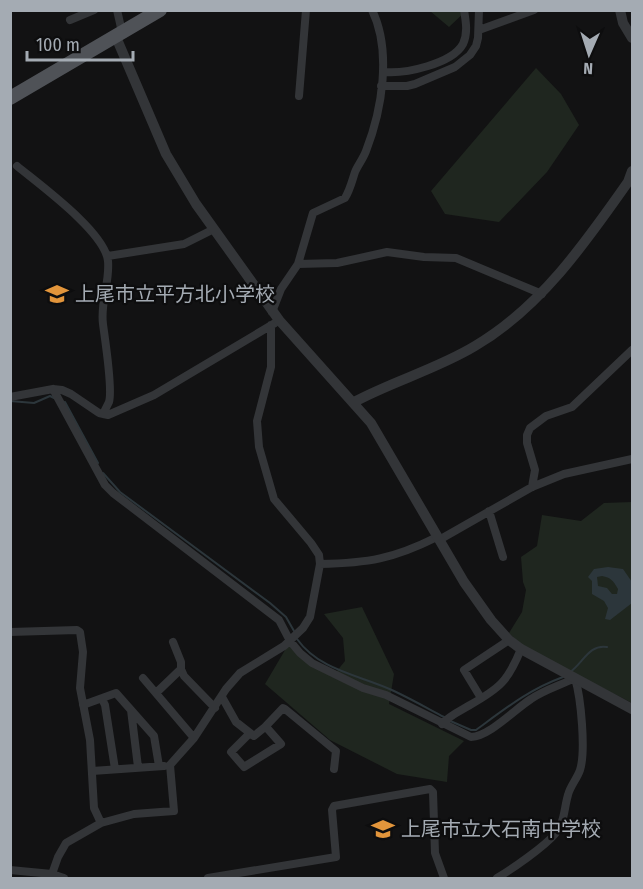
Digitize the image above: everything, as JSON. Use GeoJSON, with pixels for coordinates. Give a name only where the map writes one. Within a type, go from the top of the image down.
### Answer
{"type":"FeatureCollection","features":[{"type":"Feature","properties":{"kind":"main road"},"geometry":{"type":"LineString","coordinates":[[10,98],[160,10]]}},
{"type":"Feature","properties":{"kind":"street"},"geometry":{"type":"LineString","coordinates":[[70,20],[94,10]]}},
{"type":"Feature","properties":{"kind":"street"},"geometry":{"type":"LineString","coordinates":[[117,10],[119,34],[169,160],[274,319],[354,402],[382,440],[438,538],[472,594],[491,620],[520,649],[633,709]]}},
{"type":"Feature","properties":{"kind":"street"},"geometry":{"type":"LineString","coordinates":[[299,96],[306,10]]}},
{"type":"Feature","properties":{"kind":"street"},"geometry":{"type":"LineString","coordinates":[[92,771],[170,765],[194,738],[226,689],[240,673],[290,641],[310,617],[320,564],[319,555],[274,499],[259,447],[257,421],[271,367],[274,319],[281,288],[298,264],[313,213],[345,198],[366,151],[384,72],[383,42],[372,10]]}},
{"type":"Feature","properties":{"kind":"street"},"geometry":{"type":"LineString","coordinates":[[384,72],[410,72],[440,61],[455,52],[463,43],[466,33],[464,10]]}},
{"type":"Feature","properties":{"kind":"street"},"geometry":{"type":"LineString","coordinates":[[381,86],[407,86],[455,67],[470,55],[476,46],[479,10]]}},
{"type":"Feature","properties":{"kind":"street"},"geometry":{"type":"LineString","coordinates":[[478,30],[534,10]]}},
{"type":"Feature","properties":{"kind":"street"},"geometry":{"type":"LineString","coordinates":[[620,10],[623,23],[633,38]]}},
{"type":"Feature","properties":{"kind":"street"},"geometry":{"type":"LineString","coordinates":[[17,166],[72,211],[97,237],[108,256],[109,276],[102,315],[110,400],[103,414]]}},
{"type":"Feature","properties":{"kind":"street"},"geometry":{"type":"LineString","coordinates":[[354,402],[474,347],[516,318],[542,294],[631,180]]}},
{"type":"Feature","properties":{"kind":"street"},"geometry":{"type":"LineString","coordinates":[[108,256],[184,244],[213,229]]}},
{"type":"Feature","properties":{"kind":"street"},"geometry":{"type":"LineString","coordinates":[[298,264],[353,261],[387,252],[456,258],[542,294]]}},
{"type":"Feature","properties":{"kind":"street"},"geometry":{"type":"LineString","coordinates":[[10,397],[52,389],[71,394],[108,415],[154,394],[274,319]]}},
{"type":"Feature","properties":{"kind":"street"},"geometry":{"type":"LineString","coordinates":[[532,487],[535,471],[527,443],[530,428],[546,416],[572,407],[633,350]]}},
{"type":"Feature","properties":{"kind":"street"},"geometry":{"type":"LineString","coordinates":[[52,389],[105,485],[264,606],[279,620],[290,641],[300,653],[312,663],[363,688],[386,695],[467,736],[476,737],[488,731],[533,697],[575,678]]}},
{"type":"Feature","properties":{"kind":"street"},"geometry":{"type":"LineString","coordinates":[[320,564],[359,563],[384,559],[438,538],[532,487],[564,474],[633,459]]}},
{"type":"Feature","properties":{"kind":"street"},"geometry":{"type":"LineString","coordinates":[[489,511],[503,557]]}},
{"type":"Feature","properties":{"kind":"street"},"geometry":{"type":"LineString","coordinates":[[10,632],[80,632],[83,652],[80,688],[90,740],[94,808],[101,822]]}},
{"type":"Feature","properties":{"kind":"street"},"geometry":{"type":"LineString","coordinates":[[481,698],[464,670],[509,640]]}},
{"type":"Feature","properties":{"kind":"street"},"geometry":{"type":"LineString","coordinates":[[173,642],[184,675],[215,708]]}},
{"type":"Feature","properties":{"kind":"street"},"geometry":{"type":"LineString","coordinates":[[442,724],[449,717],[505,681],[513,670],[520,649]]}},
{"type":"Feature","properties":{"kind":"street"},"geometry":{"type":"LineString","coordinates":[[156,693],[181,669]]}},
{"type":"Feature","properties":{"kind":"street"},"geometry":{"type":"LineString","coordinates":[[143,678],[194,738]]}},
{"type":"Feature","properties":{"kind":"street"},"geometry":{"type":"LineString","coordinates":[[497,879],[508,876],[547,843],[563,820],[567,796],[572,782],[580,771],[581,706],[575,678]]}},
{"type":"Feature","properties":{"kind":"street"},"geometry":{"type":"LineString","coordinates":[[83,705],[116,693],[156,739],[159,766]]}},
{"type":"Feature","properties":{"kind":"street"},"geometry":{"type":"LineString","coordinates":[[222,697],[236,722],[254,736],[283,708],[285,709],[336,751],[334,769]]}},
{"type":"Feature","properties":{"kind":"street"},"geometry":{"type":"LineString","coordinates":[[102,699],[105,705],[115,769]]}},
{"type":"Feature","properties":{"kind":"street"},"geometry":{"type":"LineString","coordinates":[[131,710],[138,767]]}},
{"type":"Feature","properties":{"kind":"street"},"geometry":{"type":"LineString","coordinates":[[250,733],[231,752],[244,767],[281,744],[265,727]]}},
{"type":"Feature","properties":{"kind":"street"},"geometry":{"type":"LineString","coordinates":[[52,874],[66,843],[101,822],[134,814],[174,811],[170,765]]}},
{"type":"Feature","properties":{"kind":"street"},"geometry":{"type":"LineString","coordinates":[[208,879],[336,857],[332,810],[334,806],[430,789],[433,792],[435,853],[444,879]]}},
{"type":"Feature","properties":{"kind":"street"},"geometry":{"type":"LineString","coordinates":[[10,870],[52,874],[64,879]]}},
{"type":"Feature","properties":{"kind":"shaded area"},"geometry":{"type":"Polygon","coordinates":[[[430,11],[466,11],[449,27],[430,11]]]}},
{"type":"Feature","properties":{"kind":"shaded area"},"geometry":{"type":"Polygon","coordinates":[[[536,68],[561,94],[579,125],[547,172],[499,222],[445,214],[431,191],[536,68]]]}},
{"type":"Feature","properties":{"kind":"shaded area"},"geometry":{"type":"Polygon","coordinates":[[[632,502],[632,703],[554,663],[519,643],[509,633],[522,612],[526,590],[521,557],[537,546],[542,515],[581,521],[604,503],[632,502]]]}},
{"type":"Feature","properties":{"kind":"shaded area"},"geometry":{"type":"Polygon","coordinates":[[[608,567],[623,569],[632,582],[632,603],[610,620],[605,619],[608,608],[604,601],[592,594],[592,581],[588,577],[594,569],[608,567]],[[597,577],[598,586],[607,588],[612,594],[617,594],[618,589],[615,583],[605,577],[597,577]]]}},
{"type":"Feature","properties":{"kind":"shaded area"},"geometry":{"type":"Polygon","coordinates":[[[362,607],[394,674],[389,704],[464,741],[449,756],[447,782],[397,774],[330,740],[265,684],[288,645],[332,677],[345,661],[343,638],[324,614],[362,607]]]}},
{"type":"Feature","properties":{"kind":"waterway"},"geometry":{"type":"LineString","coordinates":[[10,401],[34,403],[50,396],[54,398]]}},
{"type":"Feature","properties":{"kind":"waterway"},"geometry":{"type":"LineString","coordinates":[[65,402],[98,463]]}},
{"type":"Feature","properties":{"kind":"waterway"},"geometry":{"type":"LineString","coordinates":[[103,473],[120,492],[270,603],[286,617],[294,631]]}},
{"type":"Feature","properties":{"kind":"waterway"},"geometry":{"type":"LineString","coordinates":[[297,639],[306,650],[329,665],[381,685],[444,717]]}},
{"type":"Feature","properties":{"kind":"waterway"},"geometry":{"type":"LineString","coordinates":[[570,672],[595,648],[607,647]]}},
{"type":"Feature","properties":{"kind":"waterway"},"geometry":{"type":"LineString","coordinates":[[448,720],[476,730],[528,694],[563,677]]}},
{"type":"Feature","properties":{"kind":"place","name":"上尾市立平方北小学校"},"geometry":{"type":"Point","coordinates":[57,294]}},
{"type":"Feature","properties":{"kind":"place","name":"上尾市立大石南中学校"},"geometry":{"type":"Point","coordinates":[383,829]}}]}
